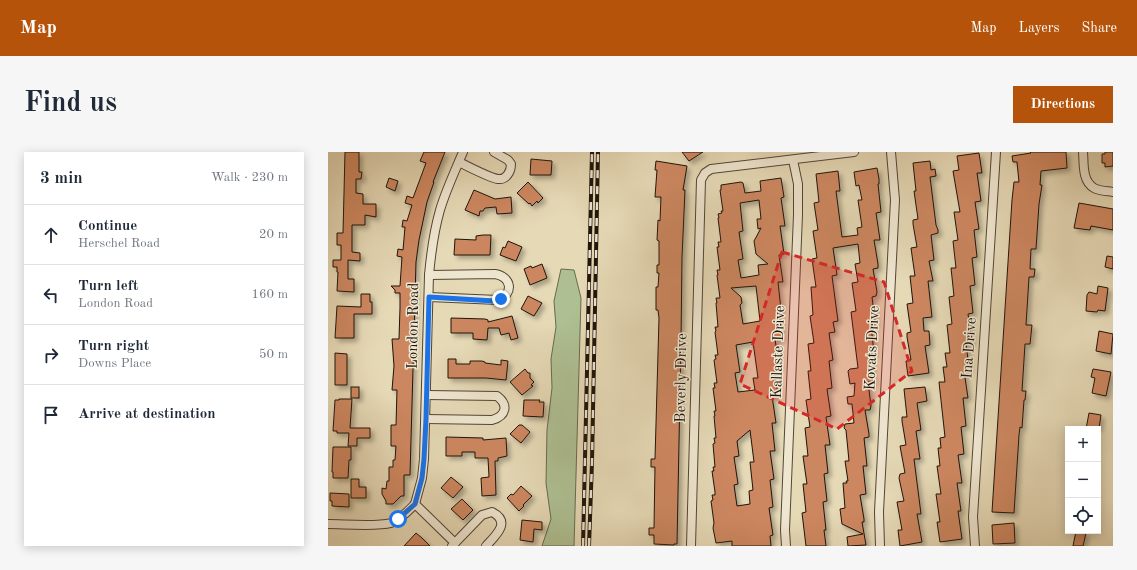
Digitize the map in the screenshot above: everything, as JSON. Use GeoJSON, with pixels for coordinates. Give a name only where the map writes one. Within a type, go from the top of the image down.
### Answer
{"type":"FeatureCollection","features":[{"type":"Feature","properties":{"kind":"street","name":"London Road"},"geometry":{"type":"LineString","coordinates":[[415,504],[422,478],[424,459],[427,395],[429,274],[431,252],[440,211],[447,189],[463,152]]}},
{"type":"Feature","properties":{"kind":"street"},"geometry":{"type":"LineString","coordinates":[[459,162],[495,178],[503,178],[508,174],[511,164],[508,160],[494,152]]}},
{"type":"Feature","properties":{"kind":"street"},"geometry":{"type":"LineString","coordinates":[[793,160],[854,152]]}},
{"type":"Feature","properties":{"kind":"street","name":"Kovats Drive"},"geometry":{"type":"LineString","coordinates":[[880,546],[879,512],[895,200],[891,152]]}},
{"type":"Feature","properties":{"kind":"street","name":"Ina Drive"},"geometry":{"type":"LineString","coordinates":[[975,546],[973,517],[996,152]]}},
{"type":"Feature","properties":{"kind":"street"},"geometry":{"type":"LineString","coordinates":[[1083,152],[1084,175],[1089,183],[1095,189],[1113,192]]}},
{"type":"Feature","properties":{"kind":"street","name":"Beverly Drive"},"geometry":{"type":"LineString","coordinates":[[691,546],[701,180],[705,173],[711,170],[793,160]]}},
{"type":"Feature","properties":{"kind":"street","name":"Kallaste Drive"},"geometry":{"type":"LineString","coordinates":[[786,546],[798,215],[798,184],[793,160]]}},
{"type":"Feature","properties":{"kind":"street"},"geometry":{"type":"LineString","coordinates":[[429,274],[500,275],[508,281],[509,289],[504,298],[498,300],[429,297]]}},
{"type":"Feature","properties":{"kind":"street"},"geometry":{"type":"LineString","coordinates":[[426,419],[492,420],[498,418],[503,413],[504,406],[502,400],[497,396],[427,395]]}},
{"type":"Feature","properties":{"kind":"street"},"geometry":{"type":"LineString","coordinates":[[328,524],[391,523],[407,512],[415,504],[453,544],[482,515],[492,512],[500,517],[502,523],[501,528],[486,546]]}},
{"type":"Feature","properties":{"kind":"highlighted area"},"geometry":{"type":"Polygon","coordinates":[[[782,252],[884,282],[912,371],[837,429],[740,384],[782,252]]]}},
{"type":"Feature","properties":{"kind":"green space"},"geometry":{"type":"Polygon","coordinates":[[[561,269],[574,270],[581,298],[574,546],[542,546],[551,519],[546,483],[547,430],[552,388],[551,359],[556,327],[554,301],[561,269]]]}},
{"type":"Feature","properties":{"kind":"building"},"geometry":{"type":"Polygon","coordinates":[[[345,152],[359,152],[359,172],[362,172],[361,179],[356,179],[356,193],[363,194],[363,204],[376,204],[376,217],[365,215],[365,225],[352,225],[352,252],[360,253],[360,261],[348,260],[348,279],[354,279],[354,292],[337,291],[338,272],[337,267],[333,267],[333,260],[341,260],[341,245],[337,245],[337,233],[343,233],[345,152]]]}},
{"type":"Feature","properties":{"kind":"building"},"geometry":{"type":"Polygon","coordinates":[[[424,152],[445,152],[427,202],[416,262],[410,475],[404,475],[404,496],[401,496],[393,504],[386,504],[382,494],[382,488],[386,489],[387,481],[389,481],[389,467],[393,467],[396,446],[391,446],[391,425],[396,425],[397,390],[392,390],[394,366],[392,339],[399,339],[400,308],[400,293],[395,293],[395,290],[391,286],[400,286],[402,257],[397,256],[398,249],[403,250],[405,227],[402,227],[403,220],[407,221],[412,205],[405,203],[407,196],[413,198],[426,163],[420,161],[424,152]]]}},
{"type":"Feature","properties":{"kind":"building"},"geometry":{"type":"Polygon","coordinates":[[[682,152],[703,152],[689,161],[682,152]]]}},
{"type":"Feature","properties":{"kind":"building"},"geometry":{"type":"Polygon","coordinates":[[[1030,152],[1066,152],[1067,168],[1041,171],[1040,185],[1042,185],[1039,204],[1036,249],[1031,249],[1030,269],[1035,269],[1034,277],[1029,277],[1026,325],[1032,325],[1030,344],[1025,344],[1022,391],[1026,391],[1022,428],[1020,427],[1019,435],[1014,513],[992,512],[1012,200],[1014,182],[1019,182],[1017,162],[1013,162],[1012,156],[1031,153],[1030,152]]]}},
{"type":"Feature","properties":{"kind":"building"},"geometry":{"type":"Polygon","coordinates":[[[1105,152],[1113,152],[1113,166],[1105,167],[1105,163],[1102,163],[1102,154],[1105,154],[1105,152]]]}},
{"type":"Feature","properties":{"kind":"building"},"geometry":{"type":"Polygon","coordinates":[[[979,153],[982,173],[977,173],[981,201],[975,202],[979,229],[974,230],[977,257],[972,258],[975,285],[970,286],[973,313],[968,314],[972,342],[966,342],[969,370],[964,371],[968,398],[963,398],[966,426],[961,427],[964,454],[958,455],[962,483],[957,483],[961,511],[958,511],[962,539],[940,542],[937,522],[940,522],[936,494],[941,494],[937,466],[940,466],[938,448],[941,448],[940,438],[945,437],[939,382],[945,382],[943,367],[947,367],[945,353],[950,353],[947,325],[952,324],[949,297],[954,296],[951,268],[956,268],[953,241],[958,240],[954,212],[960,212],[953,171],[959,170],[957,156],[979,153]]]}},
{"type":"Feature","properties":{"kind":"building"},"geometry":{"type":"Polygon","coordinates":[[[531,159],[552,161],[551,175],[530,175],[531,159]]]}},
{"type":"Feature","properties":{"kind":"building"},"geometry":{"type":"Polygon","coordinates":[[[656,161],[687,166],[683,190],[685,190],[682,257],[677,544],[674,545],[654,544],[654,535],[649,535],[649,528],[654,528],[655,467],[651,467],[651,459],[655,459],[659,318],[658,310],[656,310],[656,287],[658,287],[659,273],[657,273],[657,265],[659,265],[659,241],[657,240],[658,220],[660,221],[661,197],[655,197],[657,170],[655,170],[656,161]]]}},
{"type":"Feature","properties":{"kind":"building"},"geometry":{"type":"Polygon","coordinates":[[[930,161],[931,170],[935,169],[936,176],[930,177],[938,233],[931,235],[934,260],[929,261],[933,281],[928,281],[932,317],[923,318],[924,331],[929,331],[930,345],[925,346],[929,373],[908,376],[906,361],[911,360],[907,333],[911,332],[907,304],[913,303],[910,276],[915,276],[911,248],[917,247],[913,220],[918,219],[914,191],[916,191],[913,163],[930,161]]]}},
{"type":"Feature","properties":{"kind":"building"},"geometry":{"type":"Polygon","coordinates":[[[877,168],[881,212],[876,213],[880,240],[874,240],[878,268],[873,269],[877,292],[876,296],[872,297],[875,321],[875,324],[871,325],[874,353],[869,354],[873,382],[868,382],[871,406],[870,410],[865,410],[869,434],[869,437],[864,438],[867,466],[863,466],[866,494],[860,495],[864,519],[864,522],[862,522],[866,545],[848,546],[847,537],[863,534],[842,524],[840,509],[845,508],[843,483],[847,483],[846,481],[848,481],[845,461],[849,461],[846,430],[844,428],[845,424],[854,423],[852,404],[848,404],[847,397],[854,396],[855,383],[850,384],[848,371],[850,369],[858,368],[851,312],[856,311],[852,283],[858,282],[855,264],[860,263],[858,244],[833,248],[837,275],[832,276],[838,321],[833,322],[835,332],[829,333],[833,360],[829,361],[832,388],[827,389],[831,416],[826,417],[830,445],[825,445],[828,473],[824,474],[827,501],[823,502],[826,546],[806,546],[802,513],[806,512],[803,484],[807,484],[803,456],[808,456],[805,428],[810,427],[806,400],[811,399],[808,371],[811,371],[808,344],[814,343],[810,316],[813,315],[811,287],[816,287],[812,259],[817,258],[813,231],[818,230],[814,203],[819,202],[816,174],[838,171],[840,191],[836,191],[842,237],[858,235],[857,228],[862,227],[858,200],[862,200],[859,185],[856,186],[854,172],[877,168]]]}},
{"type":"Feature","properties":{"kind":"building"},"geometry":{"type":"Polygon","coordinates":[[[389,178],[398,181],[395,191],[386,187],[389,178]]]}},
{"type":"Feature","properties":{"kind":"building"},"geometry":{"type":"Polygon","coordinates":[[[781,178],[784,197],[781,198],[785,226],[780,226],[784,254],[779,255],[783,282],[778,282],[782,338],[775,339],[779,367],[774,368],[778,395],[772,396],[776,423],[772,423],[775,451],[770,451],[774,479],[770,480],[773,507],[769,508],[773,535],[770,536],[771,546],[732,546],[732,541],[716,543],[713,528],[714,523],[711,501],[713,500],[712,495],[715,495],[712,471],[714,471],[713,467],[715,467],[713,444],[715,443],[714,438],[716,438],[714,411],[716,411],[713,388],[715,388],[714,383],[717,383],[714,360],[716,359],[715,355],[718,355],[715,332],[715,327],[718,327],[716,298],[720,298],[717,275],[717,270],[720,270],[717,247],[719,247],[718,242],[721,242],[718,214],[722,213],[721,211],[723,211],[720,190],[721,185],[741,182],[743,183],[745,193],[761,191],[760,181],[781,178]],[[759,200],[740,203],[743,231],[739,232],[743,259],[738,260],[741,278],[759,275],[758,265],[768,264],[756,254],[754,241],[761,228],[758,229],[757,219],[761,219],[759,200]],[[756,286],[731,288],[741,297],[742,303],[740,305],[743,324],[760,321],[756,286]],[[753,342],[736,345],[740,372],[735,373],[738,392],[755,390],[753,378],[758,378],[753,342]],[[750,430],[737,441],[739,456],[734,457],[738,484],[734,485],[737,506],[750,504],[749,491],[753,490],[750,462],[754,462],[750,430]]]}},
{"type":"Feature","properties":{"kind":"building"},"geometry":{"type":"Polygon","coordinates":[[[528,182],[543,198],[532,206],[517,193],[528,182]]]}},
{"type":"Feature","properties":{"kind":"building"},"geometry":{"type":"Polygon","coordinates":[[[474,190],[495,199],[511,197],[512,213],[497,214],[496,207],[485,208],[483,211],[480,211],[479,216],[465,210],[474,190]]]}},
{"type":"Feature","properties":{"kind":"building"},"geometry":{"type":"Polygon","coordinates":[[[1079,203],[1113,209],[1113,230],[1091,226],[1090,230],[1074,228],[1079,203]]]}},
{"type":"Feature","properties":{"kind":"building"},"geometry":{"type":"Polygon","coordinates":[[[491,235],[490,255],[454,255],[455,239],[476,240],[476,236],[491,235]]]}},
{"type":"Feature","properties":{"kind":"building"},"geometry":{"type":"Polygon","coordinates":[[[508,241],[522,247],[516,261],[500,255],[503,247],[505,248],[508,241]]]}},
{"type":"Feature","properties":{"kind":"building"},"geometry":{"type":"Polygon","coordinates":[[[1107,256],[1113,257],[1113,269],[1105,267],[1107,256]]]}},
{"type":"Feature","properties":{"kind":"building"},"geometry":{"type":"Polygon","coordinates":[[[542,264],[547,278],[530,285],[524,269],[542,264]]]}},
{"type":"Feature","properties":{"kind":"building"},"geometry":{"type":"Polygon","coordinates":[[[1098,286],[1108,288],[1105,311],[1086,311],[1087,295],[1089,292],[1097,294],[1098,286]]]}},
{"type":"Feature","properties":{"kind":"building"},"geometry":{"type":"Polygon","coordinates":[[[361,294],[370,294],[372,314],[354,314],[354,338],[335,338],[337,306],[361,307],[361,294]]]}},
{"type":"Feature","properties":{"kind":"building"},"geometry":{"type":"Polygon","coordinates":[[[528,296],[542,303],[534,316],[521,309],[528,296]]]}},
{"type":"Feature","properties":{"kind":"building"},"geometry":{"type":"Polygon","coordinates":[[[512,316],[518,338],[511,340],[509,333],[501,335],[499,328],[488,328],[487,340],[473,339],[473,333],[451,333],[451,318],[485,319],[488,320],[488,322],[512,316]]]}},
{"type":"Feature","properties":{"kind":"building"},"geometry":{"type":"Polygon","coordinates":[[[1099,331],[1113,334],[1111,354],[1096,351],[1099,331]]]}},
{"type":"Feature","properties":{"kind":"building"},"geometry":{"type":"Polygon","coordinates":[[[335,353],[347,354],[347,385],[335,385],[335,353]]]}},
{"type":"Feature","properties":{"kind":"building"},"geometry":{"type":"Polygon","coordinates":[[[448,359],[456,359],[456,364],[470,364],[470,361],[482,361],[485,363],[501,365],[501,360],[508,361],[506,380],[486,378],[448,378],[448,359]]]}},
{"type":"Feature","properties":{"kind":"building"},"geometry":{"type":"Polygon","coordinates":[[[525,369],[528,373],[530,373],[530,378],[534,382],[531,385],[533,386],[522,395],[510,382],[525,369]]]}},
{"type":"Feature","properties":{"kind":"building"},"geometry":{"type":"Polygon","coordinates":[[[1093,369],[1111,372],[1106,396],[1092,393],[1095,378],[1091,377],[1093,369]]]}},
{"type":"Feature","properties":{"kind":"building"},"geometry":{"type":"Polygon","coordinates":[[[351,387],[359,387],[359,398],[351,398],[351,387]]]}},
{"type":"Feature","properties":{"kind":"building"},"geometry":{"type":"Polygon","coordinates":[[[925,387],[927,401],[917,403],[921,430],[916,431],[920,459],[914,459],[921,514],[917,514],[922,542],[900,546],[898,530],[902,530],[897,502],[904,501],[899,478],[900,474],[905,473],[900,446],[906,445],[902,421],[902,417],[907,417],[904,389],[925,387]]]}},
{"type":"Feature","properties":{"kind":"building"},"geometry":{"type":"Polygon","coordinates":[[[352,399],[350,428],[370,428],[370,438],[357,438],[357,446],[348,446],[349,433],[337,433],[337,431],[333,431],[335,400],[352,399]]]}},
{"type":"Feature","properties":{"kind":"building"},"geometry":{"type":"Polygon","coordinates":[[[524,400],[540,400],[539,402],[544,402],[543,417],[523,416],[524,400]]]}},
{"type":"Feature","properties":{"kind":"building"},"geometry":{"type":"Polygon","coordinates":[[[1089,413],[1101,415],[1099,426],[1087,426],[1089,413]]]}},
{"type":"Feature","properties":{"kind":"building"},"geometry":{"type":"Polygon","coordinates":[[[519,425],[522,425],[530,432],[521,443],[510,434],[519,425]]]}},
{"type":"Feature","properties":{"kind":"building"},"geometry":{"type":"Polygon","coordinates":[[[446,437],[483,438],[483,440],[506,438],[507,456],[498,458],[498,461],[495,461],[496,495],[482,496],[481,478],[489,477],[488,458],[475,458],[475,452],[462,452],[462,456],[446,456],[446,437]]]}},
{"type":"Feature","properties":{"kind":"building"},"geometry":{"type":"Polygon","coordinates":[[[333,447],[351,447],[351,460],[349,460],[348,478],[333,478],[333,447]]]}},
{"type":"Feature","properties":{"kind":"building"},"geometry":{"type":"Polygon","coordinates":[[[451,477],[463,487],[453,498],[441,488],[451,477]]]}},
{"type":"Feature","properties":{"kind":"building"},"geometry":{"type":"Polygon","coordinates":[[[351,479],[359,479],[359,487],[366,487],[366,498],[351,498],[351,479]]]}},
{"type":"Feature","properties":{"kind":"building"},"geometry":{"type":"Polygon","coordinates":[[[521,486],[532,496],[519,511],[507,498],[511,494],[513,495],[521,486]]]}},
{"type":"Feature","properties":{"kind":"building"},"geometry":{"type":"Polygon","coordinates":[[[330,493],[349,494],[349,507],[332,506],[332,501],[330,501],[330,493]]]}},
{"type":"Feature","properties":{"kind":"building"},"geometry":{"type":"Polygon","coordinates":[[[462,499],[473,510],[463,520],[451,509],[462,499]]]}},
{"type":"Feature","properties":{"kind":"building"},"geometry":{"type":"Polygon","coordinates":[[[522,520],[542,522],[542,530],[534,529],[533,542],[520,540],[522,520]]]}},
{"type":"Feature","properties":{"kind":"building"},"geometry":{"type":"Polygon","coordinates":[[[1014,523],[1015,543],[993,544],[992,525],[1014,523]]]}},
{"type":"Feature","properties":{"kind":"building"},"geometry":{"type":"Polygon","coordinates":[[[416,533],[422,538],[430,546],[404,546],[416,533]]]}},
{"type":"Feature","properties":{"kind":"building"},"geometry":{"type":"Polygon","coordinates":[[[1075,534],[1086,534],[1083,546],[1073,546],[1075,534]]]}},
{"type":"Feature","properties":{"kind":"railway"},"geometry":{"type":"LineString","coordinates":[[583,546],[592,152]]}},
{"type":"Feature","properties":{"kind":"railway"},"geometry":{"type":"LineString","coordinates":[[589,546],[598,152]]}},
{"type":"Feature","properties":{"kind":"route"},"geometry":{"type":"LineString","coordinates":[[398,519],[415,504],[422,478],[426,419],[429,297],[494,301],[501,299]]}}]}
